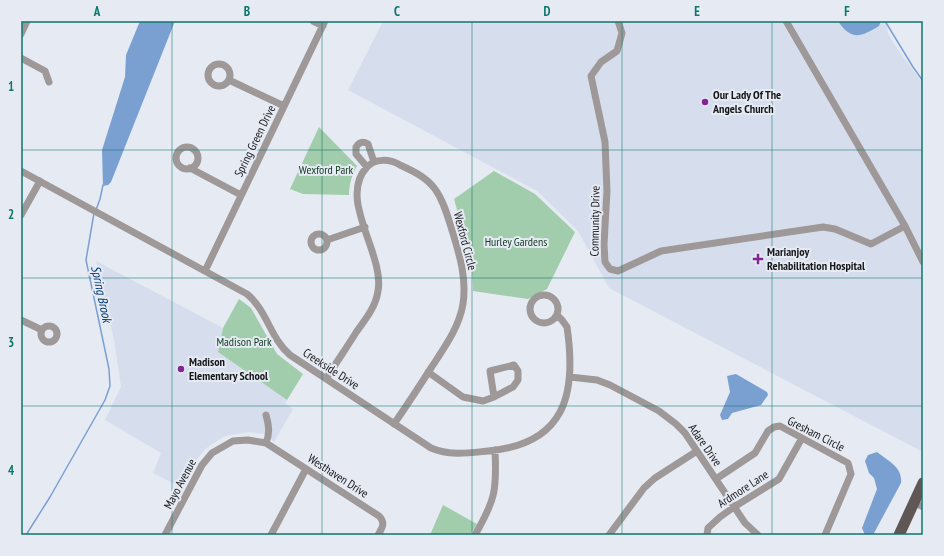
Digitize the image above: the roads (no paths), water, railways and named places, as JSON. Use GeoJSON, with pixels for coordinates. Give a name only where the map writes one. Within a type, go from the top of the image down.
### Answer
{"type":"FeatureCollection","features":[{"type":"Feature","properties":{"kind":"main road"},"geometry":{"type":"LineString","coordinates":[[899,535],[919,504],[923,483]]}},
{"type":"Feature","properties":{"kind":"street"},"geometry":{"type":"LineString","coordinates":[[21,34],[27,21]]}},
{"type":"Feature","properties":{"kind":"street"},"geometry":{"type":"LineString","coordinates":[[313,21],[324,23]]}},
{"type":"Feature","properties":{"kind":"street","name":"Community Drive"},"geometry":{"type":"LineString","coordinates":[[618,21],[622,33],[617,51],[601,62],[591,76],[605,142],[607,191],[605,262],[610,268],[618,271],[661,251],[823,227],[835,229],[871,244],[906,226]]}},
{"type":"Feature","properties":{"kind":"street"},"geometry":{"type":"LineString","coordinates":[[786,21],[906,226],[923,262]]}},
{"type":"Feature","properties":{"kind":"street","name":"Spring Green Drive"},"geometry":{"type":"LineString","coordinates":[[204,271],[324,23]]}},
{"type":"Feature","properties":{"kind":"street"},"geometry":{"type":"LineString","coordinates":[[21,58],[45,71],[49,82]]}},
{"type":"Feature","properties":{"kind":"street"},"geometry":{"type":"LineString","coordinates":[[229,80],[284,106]]}},
{"type":"Feature","properties":{"kind":"street"},"geometry":{"type":"LineString","coordinates":[[326,379],[371,310],[377,298],[379,284],[378,271],[360,212],[357,191],[362,174],[367,167],[374,162],[368,144],[362,142],[358,143],[356,147],[356,154],[367,167]]}},
{"type":"Feature","properties":{"kind":"street","name":"Wexford Circle"},"geometry":{"type":"LineString","coordinates":[[374,162],[381,160],[395,162],[421,176],[434,187],[442,201],[461,261],[464,288],[461,313],[452,334],[394,424]]}},
{"type":"Feature","properties":{"kind":"street"},"geometry":{"type":"LineString","coordinates":[[190,168],[241,195]]}},
{"type":"Feature","properties":{"kind":"street","name":"Creekside Drive"},"geometry":{"type":"LineString","coordinates":[[21,171],[243,292],[251,298],[261,310],[282,348],[290,355],[431,448],[443,452],[459,454],[495,450],[527,443],[539,436],[555,420],[565,403],[570,377],[566,327],[557,315]]}},
{"type":"Feature","properties":{"kind":"street"},"geometry":{"type":"LineString","coordinates":[[21,215],[40,181]]}},
{"type":"Feature","properties":{"kind":"street"},"geometry":{"type":"LineString","coordinates":[[327,240],[365,227]]}},
{"type":"Feature","properties":{"kind":"street","name":"Creekside Drive"},"geometry":{"type":"LineString","coordinates":[[544,294],[550,296],[555,299],[558,304],[557,315],[548,323],[543,324],[537,322],[530,314],[530,302],[539,295],[544,294]]}},
{"type":"Feature","properties":{"kind":"street"},"geometry":{"type":"LineString","coordinates":[[21,320],[42,330]]}},
{"type":"Feature","properties":{"kind":"street"},"geometry":{"type":"LineString","coordinates":[[428,372],[463,397],[484,401],[494,397],[513,387],[518,380],[518,371],[514,365],[490,371],[494,397]]}},
{"type":"Feature","properties":{"kind":"street","name":"Adare Drive"},"geometry":{"type":"LineString","coordinates":[[570,377],[602,382],[659,411],[676,424],[685,433],[750,532],[758,535]]}},
{"type":"Feature","properties":{"kind":"street"},"geometry":{"type":"LineString","coordinates":[[266,415],[269,424],[269,434],[266,443]]}},
{"type":"Feature","properties":{"kind":"street","name":"Gresham Circle"},"geometry":{"type":"LineString","coordinates":[[716,479],[755,453],[768,431],[780,426],[848,463],[851,474],[825,535]]}},
{"type":"Feature","properties":{"kind":"street","name":"Ardmore Lane"},"geometry":{"type":"LineString","coordinates":[[707,535],[708,528],[734,507],[779,479],[802,438]]}},
{"type":"Feature","properties":{"kind":"street","name":"Mayo Avenue"},"geometry":{"type":"LineString","coordinates":[[165,535],[202,465],[212,453],[233,441],[248,440],[266,443]]}},
{"type":"Feature","properties":{"kind":"street","name":"Westhaven Drive"},"geometry":{"type":"LineString","coordinates":[[266,443],[381,518],[383,524],[378,535]]}},
{"type":"Feature","properties":{"kind":"street"},"geometry":{"type":"LineString","coordinates":[[477,534],[494,496],[496,481],[495,450]]}},
{"type":"Feature","properties":{"kind":"street"},"geometry":{"type":"LineString","coordinates":[[609,535],[644,488],[655,478],[697,451]]}},
{"type":"Feature","properties":{"kind":"street"},"geometry":{"type":"LineString","coordinates":[[271,535],[306,469]]}},
{"type":"Feature","properties":{"kind":"water"},"geometry":{"type":"Polygon","coordinates":[[[140,21],[175,21],[111,182],[108,185],[103,186],[102,150],[125,77],[126,55],[140,21]]]}},
{"type":"Feature","properties":{"kind":"water"},"geometry":{"type":"Polygon","coordinates":[[[838,21],[881,21],[879,26],[873,30],[862,35],[857,35],[847,32],[838,21]]]}},
{"type":"Feature","properties":{"kind":"water"},"geometry":{"type":"Polygon","coordinates":[[[736,374],[767,392],[768,395],[761,405],[732,413],[728,419],[722,420],[720,415],[730,392],[727,376],[736,374]]]}},
{"type":"Feature","properties":{"kind":"water"},"geometry":{"type":"Polygon","coordinates":[[[877,452],[894,465],[900,473],[901,483],[873,535],[865,535],[862,528],[877,489],[874,478],[869,473],[865,461],[868,455],[877,452]]]}},
{"type":"Feature","properties":{"kind":"waterway"},"geometry":{"type":"LineString","coordinates":[[885,21],[923,81]]}},
{"type":"Feature","properties":{"kind":"waterway","name":"Spring Brook"},"geometry":{"type":"LineString","coordinates":[[96,210],[103,185]]}},
{"type":"Feature","properties":{"kind":"waterway","name":"Spring Brook"},"geometry":{"type":"LineString","coordinates":[[26,535],[50,497],[105,400],[110,386],[109,369],[86,260],[94,213]]}},
{"type":"Feature","properties":{"kind":"place","name":"Our Lady Of The Angels Church"},"geometry":{"type":"Point","coordinates":[705,102]}},
{"type":"Feature","properties":{"kind":"place","name":"Marianjoy Rehabilitation Hospital"},"geometry":{"type":"Point","coordinates":[758,259]}},
{"type":"Feature","properties":{"kind":"place","name":"Madison Elementary School"},"geometry":{"type":"Point","coordinates":[181,369]}},
{"type":"Feature","properties":{"kind":"park label","name":"Wexford Park"},"geometry":{"type":"Point","coordinates":[326,170]}},
{"type":"Feature","properties":{"kind":"park label","name":"Hurley Gardens"},"geometry":{"type":"Point","coordinates":[516,242]}},
{"type":"Feature","properties":{"kind":"park label","name":"Madison Park"},"geometry":{"type":"Point","coordinates":[244,342]}}]}
